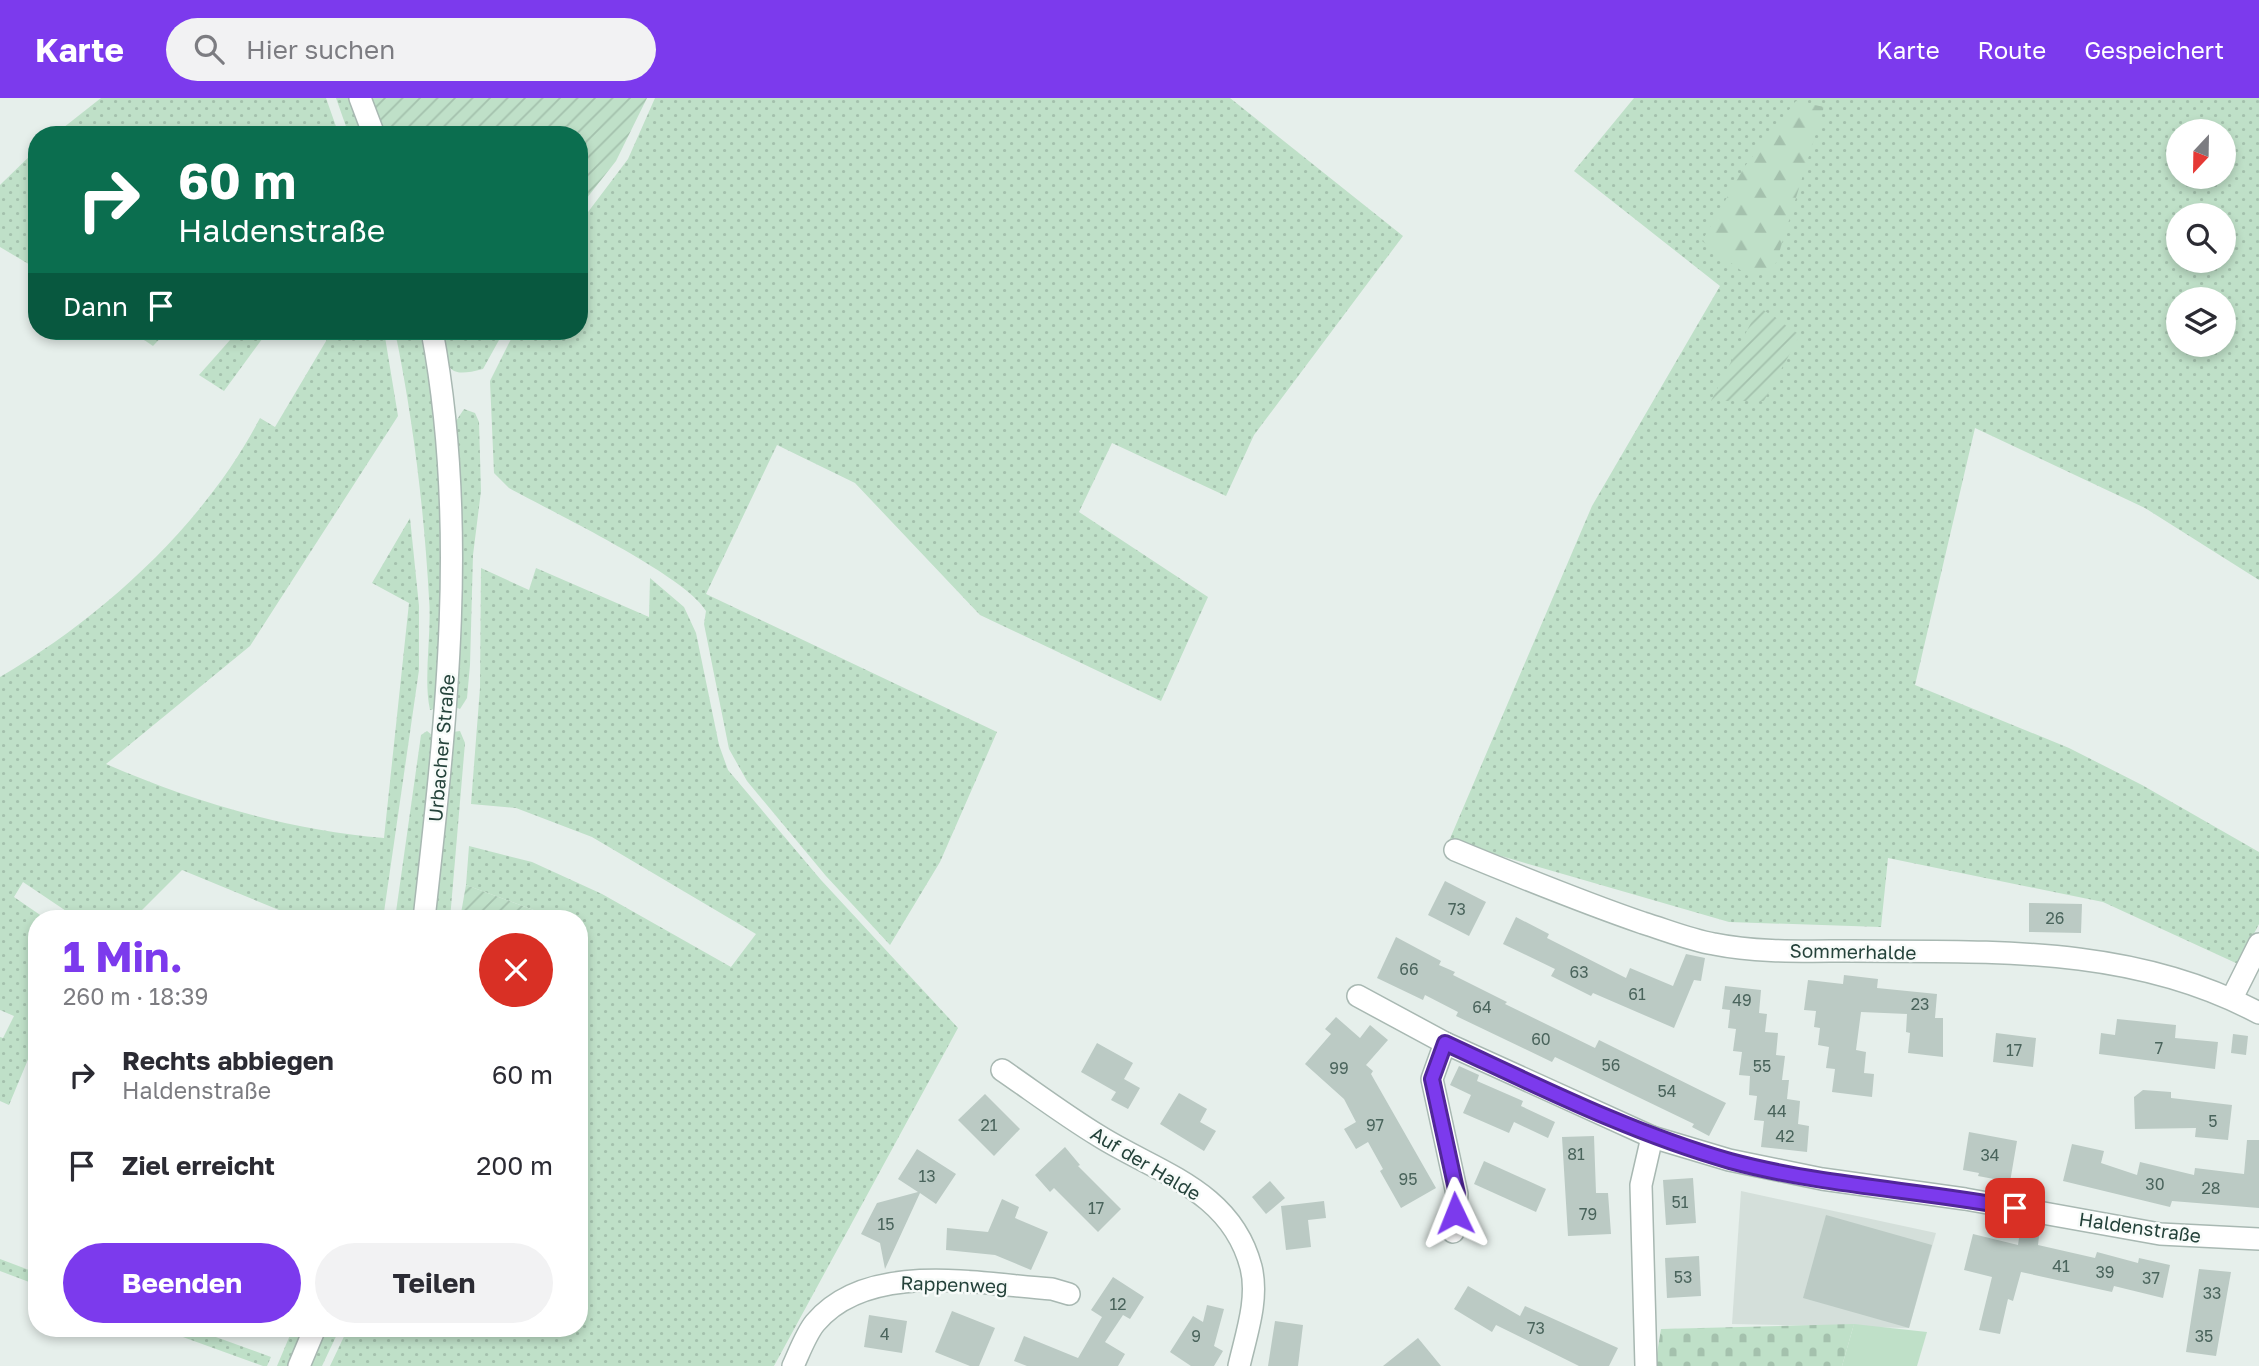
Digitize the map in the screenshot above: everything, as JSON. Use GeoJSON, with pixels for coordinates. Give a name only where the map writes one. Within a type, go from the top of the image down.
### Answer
{"type":"FeatureCollection","features":[{"type":"Feature","properties":{"kind":"street"},"geometry":{"type":"LineString","coordinates":[[360,98],[371,126]]}},
{"type":"Feature","properties":{"kind":"street","name":"Urbacher Straße"},"geometry":{"type":"LineString","coordinates":[[425,910],[446,722],[452,576],[444,396],[434,340]]}},
{"type":"Feature","properties":{"kind":"street","name":"Sommerhalde"},"geometry":{"type":"LineString","coordinates":[[1455,850],[1586,904],[1713,944],[1755,950],[2022,952],[2087,958],[2159,971],[2232,998],[2259,1013]]}},
{"type":"Feature","properties":{"kind":"street"},"geometry":{"type":"LineString","coordinates":[[2232,998],[2259,944]]}},
{"type":"Feature","properties":{"kind":"street","name":"Haldenstraße"},"geometry":{"type":"LineString","coordinates":[[1358,996],[1445,1043],[1652,1137],[1757,1167],[1965,1199],[2160,1234],[2259,1239]]}},
{"type":"Feature","properties":{"kind":"street"},"geometry":{"type":"LineString","coordinates":[[1445,1043],[1432,1079],[1457,1194],[1453,1232]]}},
{"type":"Feature","properties":{"kind":"street","name":"Auf der Halde"},"geometry":{"type":"LineString","coordinates":[[1002,1070],[1100,1137],[1181,1180],[1210,1201],[1234,1224],[1251,1268],[1253,1302],[1238,1366]]}},
{"type":"Feature","properties":{"kind":"street"},"geometry":{"type":"LineString","coordinates":[[1646,1366],[1641,1185],[1652,1137]]}},
{"type":"Feature","properties":{"kind":"street","name":"Rappenweg"},"geometry":{"type":"LineString","coordinates":[[793,1366],[815,1323],[850,1294],[898,1280],[1052,1289],[1069,1294]]}},
{"type":"Feature","properties":{"kind":"street"},"geometry":{"type":"LineString","coordinates":[[299,1366],[311,1337]]}},
{"type":"Feature","properties":{"kind":"shaded area"},"geometry":{"type":"Polygon","coordinates":[[[1741,1191],[1936,1233],[1909,1328],[1732,1324],[1741,1191]]]}},
{"type":"Feature","properties":{"kind":"green space"},"geometry":{"type":"Polygon","coordinates":[[[101,98],[326,98],[336,126],[65,126],[101,98]]]}},
{"type":"Feature","properties":{"kind":"green space"},"geometry":{"type":"Polygon","coordinates":[[[336,98],[349,98],[360,126],[346,126],[336,98]]]}},
{"type":"Feature","properties":{"kind":"green space"},"geometry":{"type":"Polygon","coordinates":[[[372,98],[647,98],[616,161],[588,197],[588,126],[383,126],[372,98]]]}},
{"type":"Feature","properties":{"kind":"green space"},"geometry":{"type":"Polygon","coordinates":[[[655,98],[1230,98],[1403,236],[1254,435],[1226,496],[1112,443],[1079,512],[1208,597],[1161,701],[980,615],[855,483],[777,445],[706,594],[997,732],[940,862],[890,945],[826,876],[747,781],[729,749],[704,624],[706,611],[693,596],[646,563],[509,488],[494,473],[490,381],[510,340],[588,340],[588,212],[628,159],[655,98]]]}},
{"type":"Feature","properties":{"kind":"green space"},"geometry":{"type":"Polygon","coordinates":[[[1634,98],[2259,98],[2259,580],[2145,508],[1975,428],[1915,685],[2069,748],[2142,785],[2259,852],[2259,924],[2238,964],[2103,902],[1888,858],[1881,927],[1729,922],[1449,841],[1592,506],[1720,286],[1574,171],[1634,98]]]}},
{"type":"Feature","properties":{"kind":"green space"},"geometry":{"type":"Polygon","coordinates":[[[1796,101],[1824,107],[1774,269],[1751,278],[1702,241],[1745,166],[1796,101]]]}},
{"type":"Feature","properties":{"kind":"green space"},"geometry":{"type":"Polygon","coordinates":[[[28,158],[28,264],[0,247],[0,185],[28,158]]]}},
{"type":"Feature","properties":{"kind":"green space"},"geometry":{"type":"Polygon","coordinates":[[[1759,307],[1800,335],[1764,401],[1711,401],[1759,307]]]}},
{"type":"Feature","properties":{"kind":"green space"},"geometry":{"type":"Polygon","coordinates":[[[144,340],[159,340],[153,346],[144,340]]]}},
{"type":"Feature","properties":{"kind":"green space"},"geometry":{"type":"Polygon","coordinates":[[[230,340],[261,340],[224,391],[199,375],[230,340]]]}},
{"type":"Feature","properties":{"kind":"green space"},"geometry":{"type":"Polygon","coordinates":[[[327,340],[385,340],[398,416],[250,646],[106,764],[207,802],[242,812],[312,828],[384,838],[409,603],[372,583],[410,518],[419,606],[419,670],[384,910],[279,910],[182,870],[142,910],[65,910],[23,882],[14,897],[33,910],[28,910],[28,1060],[9,1105],[0,1101],[0,1037],[3,1038],[14,1016],[0,1010],[0,677],[76,627],[113,597],[148,565],[211,495],[260,418],[275,427],[327,340]]]}},
{"type":"Feature","properties":{"kind":"green space"},"geometry":{"type":"Polygon","coordinates":[[[397,340],[421,340],[438,458],[442,522],[442,617],[435,709],[430,710],[427,684],[430,612],[424,531],[417,464],[397,340]]]}},
{"type":"Feature","properties":{"kind":"green space"},"geometry":{"type":"Polygon","coordinates":[[[442,340],[499,340],[483,369],[454,371],[446,361],[442,340]]]}},
{"type":"Feature","properties":{"kind":"green space"},"geometry":{"type":"Polygon","coordinates":[[[464,409],[475,413],[479,422],[481,491],[473,555],[467,698],[460,709],[455,707],[461,564],[456,421],[464,409]]]}},
{"type":"Feature","properties":{"kind":"green space"},"geometry":{"type":"Polygon","coordinates":[[[481,568],[529,590],[536,568],[649,617],[650,578],[684,607],[696,633],[719,745],[728,770],[821,880],[958,1028],[774,1366],[330,1366],[344,1337],[588,1337],[588,910],[534,910],[466,885],[469,846],[532,862],[602,894],[731,967],[756,934],[592,837],[516,808],[471,804],[480,688],[481,568]]]}},
{"type":"Feature","properties":{"kind":"green space"},"geometry":{"type":"Polygon","coordinates":[[[427,731],[432,735],[415,910],[396,910],[421,735],[427,731]]]}},
{"type":"Feature","properties":{"kind":"green space"},"geometry":{"type":"Polygon","coordinates":[[[460,731],[465,743],[451,910],[435,910],[453,732],[460,731]]]}},
{"type":"Feature","properties":{"kind":"green space"},"geometry":{"type":"Polygon","coordinates":[[[466,885],[534,910],[462,910],[466,885]]]}},
{"type":"Feature","properties":{"kind":"green space"},"geometry":{"type":"Polygon","coordinates":[[[0,1259],[28,1270],[28,1282],[0,1271],[0,1259]]]}},
{"type":"Feature","properties":{"kind":"green space"},"geometry":{"type":"Polygon","coordinates":[[[1854,1324],[1842,1366],[1655,1366],[1661,1329],[1854,1324]]]}},
{"type":"Feature","properties":{"kind":"green space"},"geometry":{"type":"Polygon","coordinates":[[[1854,1324],[1927,1332],[1917,1366],[1842,1366],[1854,1324]]]}},
{"type":"Feature","properties":{"kind":"green space"},"geometry":{"type":"Polygon","coordinates":[[[183,1337],[216,1337],[271,1357],[267,1366],[183,1337]]]}},
{"type":"Feature","properties":{"kind":"green space"},"geometry":{"type":"Polygon","coordinates":[[[289,1337],[300,1337],[287,1366],[277,1366],[289,1337]]]}},
{"type":"Feature","properties":{"kind":"green space"},"geometry":{"type":"Polygon","coordinates":[[[322,1337],[336,1337],[322,1366],[309,1366],[322,1337]]]}},
{"type":"Feature","properties":{"kind":"building"},"geometry":{"type":"Polygon","coordinates":[[[1445,881],[1486,902],[1469,936],[1428,915],[1445,881]]]}},
{"type":"Feature","properties":{"kind":"building"},"geometry":{"type":"Polygon","coordinates":[[[2029,903],[2082,904],[2081,933],[2029,932],[2029,903]]]}},
{"type":"Feature","properties":{"kind":"building"},"geometry":{"type":"Polygon","coordinates":[[[1516,917],[1549,934],[1547,938],[1626,978],[1630,968],[1673,986],[1686,954],[1705,958],[1701,981],[1694,980],[1674,1028],[1593,993],[1591,996],[1551,976],[1555,969],[1503,944],[1516,917]]]}},
{"type":"Feature","properties":{"kind":"building"},"geometry":{"type":"Polygon","coordinates":[[[1396,937],[1441,961],[1439,965],[1455,972],[1453,975],[1507,1002],[1505,1004],[1595,1048],[1599,1040],[1726,1103],[1709,1136],[1692,1127],[1694,1124],[1555,1057],[1552,1062],[1456,1016],[1458,1012],[1425,995],[1423,1000],[1377,978],[1396,937]]]}},
{"type":"Feature","properties":{"kind":"building"},"geometry":{"type":"Polygon","coordinates":[[[1844,975],[1878,979],[1877,988],[1937,994],[1935,1018],[1943,1018],[1943,1057],[1908,1053],[1910,1033],[1906,1032],[1907,1014],[1861,1012],[1856,1050],[1866,1052],[1864,1073],[1874,1074],[1872,1097],[1832,1092],[1835,1069],[1826,1068],[1829,1047],[1818,1045],[1820,1028],[1814,1027],[1816,1011],[1804,1010],[1808,980],[1843,984],[1844,975]]]}},
{"type":"Feature","properties":{"kind":"building"},"geometry":{"type":"Polygon","coordinates":[[[1725,986],[1761,990],[1759,1013],[1767,1014],[1765,1032],[1778,1033],[1776,1055],[1785,1056],[1782,1080],[1789,1080],[1787,1099],[1800,1101],[1798,1124],[1809,1126],[1807,1152],[1761,1147],[1764,1121],[1754,1120],[1757,1096],[1749,1095],[1750,1076],[1739,1075],[1742,1052],[1733,1051],[1736,1029],[1728,1028],[1730,1010],[1722,1009],[1725,986]]]}},
{"type":"Feature","properties":{"kind":"building"},"geometry":{"type":"Polygon","coordinates":[[[1336,1017],[1360,1038],[1370,1025],[1388,1040],[1366,1065],[1373,1071],[1371,1074],[1436,1188],[1401,1208],[1380,1171],[1383,1169],[1368,1142],[1356,1149],[1344,1129],[1356,1122],[1344,1099],[1305,1064],[1331,1034],[1325,1029],[1336,1017]]]}},
{"type":"Feature","properties":{"kind":"building"},"geometry":{"type":"Polygon","coordinates":[[[2117,1019],[2176,1025],[2175,1038],[2218,1042],[2215,1069],[2099,1054],[2101,1033],[2115,1035],[2117,1019]]]}},
{"type":"Feature","properties":{"kind":"building"},"geometry":{"type":"Polygon","coordinates":[[[1996,1033],[2036,1038],[2033,1067],[1993,1062],[1996,1033]]]}},
{"type":"Feature","properties":{"kind":"building"},"geometry":{"type":"Polygon","coordinates":[[[2233,1034],[2248,1036],[2246,1055],[2231,1053],[2233,1034]]]}},
{"type":"Feature","properties":{"kind":"building"},"geometry":{"type":"Polygon","coordinates":[[[1097,1043],[1133,1063],[1124,1079],[1140,1088],[1128,1109],[1111,1100],[1116,1092],[1081,1072],[1097,1043]]]}},
{"type":"Feature","properties":{"kind":"building"},"geometry":{"type":"Polygon","coordinates":[[[1459,1066],[1479,1075],[1477,1081],[1523,1101],[1521,1106],[1555,1122],[1548,1138],[1514,1122],[1509,1133],[1463,1113],[1471,1095],[1450,1085],[1459,1066]]]}},
{"type":"Feature","properties":{"kind":"building"},"geometry":{"type":"Polygon","coordinates":[[[2143,1090],[2171,1092],[2171,1098],[2232,1105],[2228,1140],[2195,1137],[2196,1128],[2135,1129],[2134,1097],[2143,1090]]]}},
{"type":"Feature","properties":{"kind":"building"},"geometry":{"type":"Polygon","coordinates":[[[1179,1093],[1207,1109],[1200,1122],[1216,1131],[1204,1151],[1160,1124],[1179,1093]]]}},
{"type":"Feature","properties":{"kind":"building"},"geometry":{"type":"Polygon","coordinates":[[[985,1094],[1020,1129],[994,1156],[958,1120],[985,1094]]]}},
{"type":"Feature","properties":{"kind":"building"},"geometry":{"type":"Polygon","coordinates":[[[1969,1132],[2017,1141],[2010,1182],[1978,1176],[1979,1173],[1963,1170],[1969,1132]]]}},
{"type":"Feature","properties":{"kind":"building"},"geometry":{"type":"Polygon","coordinates":[[[1594,1136],[1596,1193],[1608,1193],[1611,1234],[1568,1236],[1562,1137],[1594,1136]]]}},
{"type":"Feature","properties":{"kind":"building"},"geometry":{"type":"Polygon","coordinates":[[[2247,1140],[2259,1140],[2259,1208],[2172,1201],[2170,1207],[2063,1181],[2072,1144],[2104,1151],[2101,1163],[2137,1175],[2140,1162],[2194,1175],[2195,1168],[2244,1174],[2247,1140]]]}},
{"type":"Feature","properties":{"kind":"building"},"geometry":{"type":"Polygon","coordinates":[[[1065,1147],[1080,1165],[1078,1166],[1121,1209],[1098,1232],[1054,1188],[1050,1192],[1035,1175],[1065,1147]]]}},
{"type":"Feature","properties":{"kind":"building"},"geometry":{"type":"Polygon","coordinates":[[[917,1149],[956,1174],[936,1204],[920,1193],[885,1269],[880,1243],[861,1234],[877,1203],[918,1192],[898,1179],[917,1149]]]}},
{"type":"Feature","properties":{"kind":"building"},"geometry":{"type":"Polygon","coordinates":[[[1484,1161],[1546,1189],[1536,1212],[1474,1184],[1484,1161]]]}},
{"type":"Feature","properties":{"kind":"building"},"geometry":{"type":"Polygon","coordinates":[[[1693,1178],[1696,1223],[1666,1225],[1663,1180],[1693,1178]]]}},
{"type":"Feature","properties":{"kind":"building"},"geometry":{"type":"Polygon","coordinates":[[[1270,1181],[1285,1198],[1266,1214],[1252,1197],[1270,1181]]]}},
{"type":"Feature","properties":{"kind":"building"},"geometry":{"type":"Polygon","coordinates":[[[1002,1199],[1019,1207],[1015,1218],[1048,1232],[1031,1270],[995,1255],[946,1250],[947,1228],[988,1232],[1002,1199]]]}},
{"type":"Feature","properties":{"kind":"building"},"geometry":{"type":"Polygon","coordinates":[[[1324,1201],[1326,1218],[1308,1220],[1311,1247],[1286,1250],[1281,1206],[1324,1201]]]}},
{"type":"Feature","properties":{"kind":"building"},"geometry":{"type":"Polygon","coordinates":[[[1826,1215],[1932,1245],[1909,1328],[1803,1298],[1826,1215]]]}},
{"type":"Feature","properties":{"kind":"building"},"geometry":{"type":"Polygon","coordinates":[[[2021,1224],[2040,1227],[2038,1245],[2095,1258],[2097,1252],[2138,1263],[2139,1258],[2170,1265],[2163,1298],[2114,1286],[2112,1292],[2021,1272],[2013,1301],[2008,1299],[2000,1334],[1979,1330],[1992,1277],[1964,1270],[1973,1234],[2018,1245],[2021,1224]]]}},
{"type":"Feature","properties":{"kind":"building"},"geometry":{"type":"Polygon","coordinates":[[[1699,1256],[1701,1296],[1667,1298],[1665,1258],[1699,1256]]]}},
{"type":"Feature","properties":{"kind":"building"},"geometry":{"type":"Polygon","coordinates":[[[2199,1269],[2231,1272],[2216,1356],[2186,1352],[2199,1269]]]}},
{"type":"Feature","properties":{"kind":"building"},"geometry":{"type":"Polygon","coordinates":[[[1113,1277],[1144,1297],[1130,1319],[1123,1315],[1105,1342],[1125,1354],[1118,1366],[1027,1366],[1014,1361],[1024,1336],[1078,1358],[1102,1317],[1091,1310],[1113,1277]]]}},
{"type":"Feature","properties":{"kind":"building"},"geometry":{"type":"Polygon","coordinates":[[[1468,1286],[1520,1316],[1525,1306],[1618,1348],[1609,1366],[1579,1366],[1496,1325],[1492,1332],[1454,1309],[1468,1286]]]}},
{"type":"Feature","properties":{"kind":"building"},"geometry":{"type":"Polygon","coordinates":[[[1207,1305],[1224,1309],[1214,1346],[1223,1351],[1214,1366],[1191,1366],[1170,1352],[1193,1316],[1203,1322],[1207,1305]]]}},
{"type":"Feature","properties":{"kind":"building"},"geometry":{"type":"Polygon","coordinates":[[[952,1311],[995,1328],[979,1366],[970,1366],[935,1352],[952,1311]]]}},
{"type":"Feature","properties":{"kind":"building"},"geometry":{"type":"Polygon","coordinates":[[[869,1315],[907,1321],[902,1353],[864,1347],[869,1315]]]}},
{"type":"Feature","properties":{"kind":"building"},"geometry":{"type":"Polygon","coordinates":[[[1275,1321],[1303,1325],[1298,1366],[1268,1366],[1275,1321]]]}},
{"type":"Feature","properties":{"kind":"building"},"geometry":{"type":"Polygon","coordinates":[[[1418,1338],[1441,1366],[1383,1366],[1418,1338]]]}},
{"type":"Feature","properties":{"kind":"route"},"geometry":{"type":"LineString","coordinates":[[1455,1213],[1457,1194],[1432,1079],[1445,1043],[1652,1137],[1728,1160],[1822,1179],[2015,1208]]}}]}
